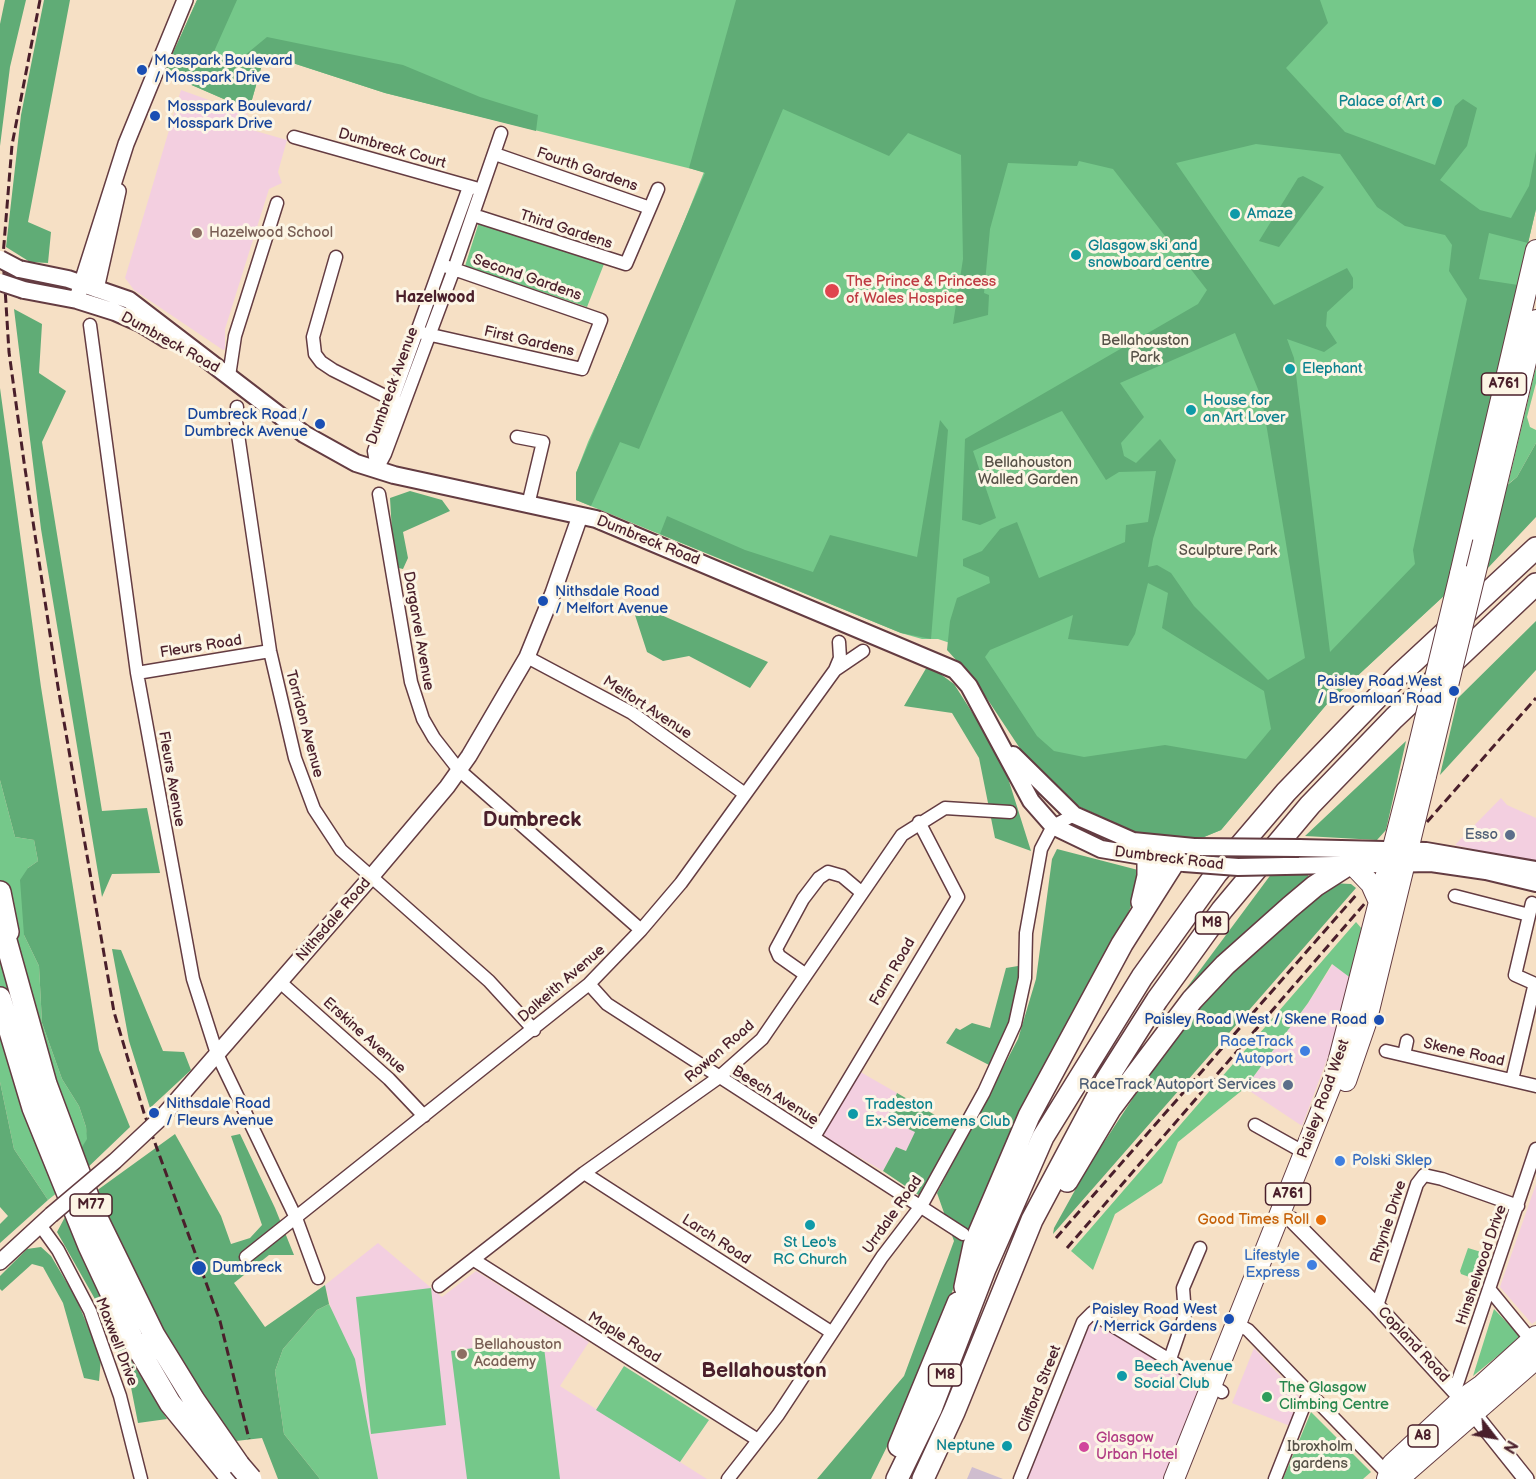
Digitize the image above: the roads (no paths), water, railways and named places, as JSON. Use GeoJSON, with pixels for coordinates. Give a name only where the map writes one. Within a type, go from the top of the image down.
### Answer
{"type":"FeatureCollection","features":[{"type":"Feature","properties":{"kind":"highway"},"geometry":{"type":"LineString","coordinates":[[1499,582],[1536,538]]}},
{"type":"Feature","properties":{"kind":"highway","name":"M8"},"geometry":{"type":"LineString","coordinates":[[882,1479],[902,1441],[997,1210],[1021,1164],[1043,1137],[1142,977],[1230,858],[1286,792],[1341,733],[1536,548]]}},
{"type":"Feature","properties":{"kind":"highway","name":"M8"},"geometry":{"type":"LineString","coordinates":[[923,1479],[1045,1194],[1107,1080],[1157,1000],[1248,877],[1310,805],[1394,718],[1536,584]]}},
{"type":"Feature","properties":{"kind":"highway"},"geometry":{"type":"LineString","coordinates":[[1394,718],[1536,596]]}},
{"type":"Feature","properties":{"kind":"highway"},"geometry":{"type":"LineString","coordinates":[[965,1287],[974,1245],[1029,1116],[1134,925],[1184,855]]}},
{"type":"Feature","properties":{"kind":"highway"},"geometry":{"type":"LineString","coordinates":[[1304,857],[1316,878],[1315,886]]}},
{"type":"Feature","properties":{"kind":"highway"},"geometry":{"type":"LineString","coordinates":[[1134,925],[1146,890],[1148,859]]}},
{"type":"Feature","properties":{"kind":"highway","name":"M8"},"geometry":{"type":"LineString","coordinates":[[986,1332],[1069,1176],[1110,1109],[1162,1035],[1225,965],[1315,886],[1351,863]]}},
{"type":"Feature","properties":{"kind":"highway","name":"M77"},"geometry":{"type":"LineString","coordinates":[[0,892],[27,1024]]}},
{"type":"Feature","properties":{"kind":"highway","name":"M77"},"geometry":{"type":"LineString","coordinates":[[0,919],[27,1024],[68,1147],[117,1263],[168,1359],[241,1474]]}},
{"type":"Feature","properties":{"kind":"highway","name":"M77"},"geometry":{"type":"LineString","coordinates":[[0,998],[33,1108],[89,1246],[132,1338],[170,1403],[241,1474]]}},
{"type":"Feature","properties":{"kind":"highway","name":"M8"},"geometry":{"type":"LineString","coordinates":[[897,1479],[931,1409],[985,1269],[1043,1137]]}},
{"type":"Feature","properties":{"kind":"main road","name":"A761"},"geometry":{"type":"LineString","coordinates":[[1482,513],[1536,250]]}},
{"type":"Feature","properties":{"kind":"main road","name":"Dumbreck Road"},"geometry":{"type":"LineString","coordinates":[[0,259],[19,269],[120,295],[140,307],[304,435],[348,460],[528,505],[596,519],[955,670],[969,686],[1031,801],[1053,826],[1101,849],[1148,859],[1184,855],[1399,857]]}},
{"type":"Feature","properties":{"kind":"main road","name":"Dumbreck Road"},"geometry":{"type":"LineString","coordinates":[[0,282],[24,290],[76,300],[140,323],[229,376]]}},
{"type":"Feature","properties":{"kind":"main road"},"geometry":{"type":"LineString","coordinates":[[76,300],[90,287]]}},
{"type":"Feature","properties":{"kind":"main road","name":"A761"},"geometry":{"type":"LineString","coordinates":[[1419,775],[1460,574],[1482,513],[1536,320]]}},
{"type":"Feature","properties":{"kind":"main road"},"geometry":{"type":"LineString","coordinates":[[1419,775],[1483,542],[1482,513]]}},
{"type":"Feature","properties":{"kind":"main road","name":"Dumbreck Road"},"geometry":{"type":"LineString","coordinates":[[1002,744],[1074,815],[1133,841],[1238,867],[1285,866],[1304,857],[1351,863],[1399,857]]}},
{"type":"Feature","properties":{"kind":"main road","name":"Paisley Road West"},"geometry":{"type":"LineString","coordinates":[[1242,1327],[1292,1220],[1359,1047],[1399,857],[1419,775]]}},
{"type":"Feature","properties":{"kind":"main road"},"geometry":{"type":"LineString","coordinates":[[1399,857],[1482,858],[1536,870]]}},
{"type":"Feature","properties":{"kind":"main road"},"geometry":{"type":"LineString","coordinates":[[1399,857],[1536,883]]}},
{"type":"Feature","properties":{"kind":"main road","name":"Paisley Road West"},"geometry":{"type":"LineString","coordinates":[[1188,1479],[1217,1390],[1342,1053],[1379,902],[1399,857]]}},
{"type":"Feature","properties":{"kind":"main road"},"geometry":{"type":"LineString","coordinates":[[1351,863],[1371,884],[1379,902]]}},
{"type":"Feature","properties":{"kind":"main road","name":"A8"},"geometry":{"type":"LineString","coordinates":[[1390,1478],[1403,1475],[1464,1401],[1535,1345]]}},
{"type":"Feature","properties":{"kind":"main road","name":"Paisley Road West"},"geometry":{"type":"LineString","coordinates":[[1174,1479],[1217,1390]]}},
{"type":"Feature","properties":{"kind":"street"},"geometry":{"type":"LineString","coordinates":[[58,278],[82,269],[89,259],[126,144],[185,0]]}},
{"type":"Feature","properties":{"kind":"street","name":"Dumbreck Avenue"},"geometry":{"type":"LineString","coordinates":[[377,469],[374,451],[397,403],[476,188],[495,154],[501,133]]}},
{"type":"Feature","properties":{"kind":"street","name":"Dumbreck Court"},"geometry":{"type":"LineString","coordinates":[[294,137],[476,188]]}},
{"type":"Feature","properties":{"kind":"street"},"geometry":{"type":"LineString","coordinates":[[90,287],[113,223],[126,144]]}},
{"type":"Feature","properties":{"kind":"street","name":"Fourth Gardens"},"geometry":{"type":"LineString","coordinates":[[495,154],[650,208],[658,189]]}},
{"type":"Feature","properties":{"kind":"street","name":"Dumbreck Avenue"},"geometry":{"type":"LineString","coordinates":[[448,267],[473,215],[476,188]]}},
{"type":"Feature","properties":{"kind":"street"},"geometry":{"type":"LineString","coordinates":[[229,376],[235,336],[277,203]]}},
{"type":"Feature","properties":{"kind":"street","name":"Third Gardens"},"geometry":{"type":"LineString","coordinates":[[473,215],[626,264],[650,208]]}},
{"type":"Feature","properties":{"kind":"street"},"geometry":{"type":"LineString","coordinates":[[336,257],[312,337],[315,354],[321,362],[333,370],[397,403]]}},
{"type":"Feature","properties":{"kind":"street"},"geometry":{"type":"LineString","coordinates":[[89,259],[90,287]]}},
{"type":"Feature","properties":{"kind":"street","name":"Second Gardens"},"geometry":{"type":"LineString","coordinates":[[448,267],[602,320]]}},
{"type":"Feature","properties":{"kind":"street","name":"First Gardens"},"geometry":{"type":"LineString","coordinates":[[423,333],[582,369],[602,320]]}},
{"type":"Feature","properties":{"kind":"street","name":"Fleurs Avenue"},"geometry":{"type":"LineString","coordinates":[[90,325],[137,673],[193,979],[217,1054],[296,1218],[318,1278]]}},
{"type":"Feature","properties":{"kind":"street","name":"Torridon Avenue"},"geometry":{"type":"LineString","coordinates":[[237,407],[236,421],[270,651],[295,758],[314,809],[337,845],[489,981],[534,1030]]}},
{"type":"Feature","properties":{"kind":"street"},"geometry":{"type":"LineString","coordinates":[[517,437],[543,442],[528,505]]}},
{"type":"Feature","properties":{"kind":"street","name":"Dargarvel Avenue"},"geometry":{"type":"LineString","coordinates":[[379,494],[415,698],[434,738],[459,770],[641,930]]}},
{"type":"Feature","properties":{"kind":"street","name":"Nithsdale Road"},"geometry":{"type":"LineString","coordinates":[[0,1262],[163,1116],[371,877],[459,770],[486,730],[527,657],[553,593],[580,516]]}},
{"type":"Feature","properties":{"kind":"street","name":"Dalkeith Avenue"},"geometry":{"type":"LineString","coordinates":[[246,1257],[589,984],[681,884],[835,670],[840,658],[839,642]]}},
{"type":"Feature","properties":{"kind":"street","name":"Fleurs Road"},"geometry":{"type":"LineString","coordinates":[[137,673],[270,651]]}},
{"type":"Feature","properties":{"kind":"street","name":"Dalkeith Avenue"},"geometry":{"type":"LineString","coordinates":[[835,670],[863,651]]}},
{"type":"Feature","properties":{"kind":"street","name":"Melfort Avenue"},"geometry":{"type":"LineString","coordinates":[[527,657],[632,714],[746,794]]}},
{"type":"Feature","properties":{"kind":"street","name":"Rowan Road"},"geometry":{"type":"LineString","coordinates":[[439,1286],[584,1173],[718,1078],[762,1039],[902,835],[919,822],[945,808],[1010,812]]}},
{"type":"Feature","properties":{"kind":"street"},"geometry":{"type":"LineString","coordinates":[[1053,826],[1074,815]]}},
{"type":"Feature","properties":{"kind":"street","name":"Farm Road"},"geometry":{"type":"LineString","coordinates":[[814,1137],[958,897],[919,822]]}},
{"type":"Feature","properties":{"kind":"street","name":"Urrdale Road"},"geometry":{"type":"LineString","coordinates":[[728,1479],[795,1391],[831,1332],[921,1206],[984,1092],[1016,1024],[1025,978],[1026,933],[1041,849],[1053,826]]}},
{"type":"Feature","properties":{"kind":"street"},"geometry":{"type":"LineString","coordinates":[[806,975],[778,956],[776,949],[803,899],[819,878],[828,872],[842,876],[861,892]]}},
{"type":"Feature","properties":{"kind":"street"},"geometry":{"type":"LineString","coordinates":[[1455,896],[1531,909],[1515,975],[1533,983],[1534,987],[1512,1080]]}},
{"type":"Feature","properties":{"kind":"street","name":"Erskine Avenue"},"geometry":{"type":"LineString","coordinates":[[280,982],[390,1079],[424,1116]]}},
{"type":"Feature","properties":{"kind":"street","name":"Beech Avenue"},"geometry":{"type":"LineString","coordinates":[[589,984],[607,1004],[718,1078],[963,1234]]}},
{"type":"Feature","properties":{"kind":"street"},"geometry":{"type":"LineString","coordinates":[[1404,1055],[1407,1041]]}},
{"type":"Feature","properties":{"kind":"street","name":"Skene Road"},"geometry":{"type":"LineString","coordinates":[[1386,1051],[1536,1086]]}},
{"type":"Feature","properties":{"kind":"street"},"geometry":{"type":"LineString","coordinates":[[1255,1125],[1305,1153]]}},
{"type":"Feature","properties":{"kind":"street","name":"Hinshelwood Drive"},"geometry":{"type":"LineString","coordinates":[[1464,1401],[1490,1290],[1536,1149]]}},
{"type":"Feature","properties":{"kind":"street","name":"Larch Road"},"geometry":{"type":"LineString","coordinates":[[584,1173],[831,1332]]}},
{"type":"Feature","properties":{"kind":"street","name":"Rhynie Drive"},"geometry":{"type":"LineString","coordinates":[[1377,1306],[1417,1184],[1424,1175],[1442,1179],[1518,1206]]}},
{"type":"Feature","properties":{"kind":"street","name":"Maxwell Drive"},"geometry":{"type":"LineString","coordinates":[[46,1220],[58,1250],[90,1311],[120,1396],[141,1479]]}},
{"type":"Feature","properties":{"kind":"street","name":"Copland Road"},"geometry":{"type":"LineString","coordinates":[[1292,1220],[1377,1306],[1464,1401],[1526,1479]]}},
{"type":"Feature","properties":{"kind":"street"},"geometry":{"type":"LineString","coordinates":[[1200,1248],[1183,1288],[1185,1316],[1169,1362],[1217,1390]]}},
{"type":"Feature","properties":{"kind":"street","name":"Maple Road"},"geometry":{"type":"LineString","coordinates":[[474,1260],[758,1440]]}},
{"type":"Feature","properties":{"kind":"street"},"geometry":{"type":"LineString","coordinates":[[1490,1290],[1535,1345]]}},
{"type":"Feature","properties":{"kind":"street","name":"Clifford Street"},"geometry":{"type":"LineString","coordinates":[[1020,1479],[1083,1322],[1092,1313],[1119,1326],[1169,1362]]}},
{"type":"Feature","properties":{"kind":"street"},"geometry":{"type":"LineString","coordinates":[[1242,1327],[1309,1392],[1390,1478]]}},
{"type":"Feature","properties":{"kind":"street"},"geometry":{"type":"LineString","coordinates":[[1275,1479],[1309,1392]]}},
{"type":"Feature","properties":{"kind":"railway"},"geometry":{"type":"LineString","coordinates":[[40,0],[12,145],[3,256],[9,352],[24,462],[58,687],[114,1012],[144,1113],[220,1321],[249,1439]]}},
{"type":"Feature","properties":{"kind":"railway"},"geometry":{"type":"LineString","coordinates":[[1427,822],[1536,698]]}},
{"type":"Feature","properties":{"kind":"railway"},"geometry":{"type":"LineString","coordinates":[[1056,1238],[1357,894]]}},
{"type":"Feature","properties":{"kind":"railway"},"geometry":{"type":"LineString","coordinates":[[1067,1248],[1366,902]]}},
{"type":"Feature","properties":{"kind":"place","name":"Mosspark Boulevard / Mosspark Drive"},"geometry":{"type":"Point","coordinates":[142,70]}},
{"type":"Feature","properties":{"kind":"place","name":"Palace of Art"},"geometry":{"type":"Point","coordinates":[1437,102]}},
{"type":"Feature","properties":{"kind":"place","name":"Mosspark Boulevard/ Mosspark Drive"},"geometry":{"type":"Point","coordinates":[155,116]}},
{"type":"Feature","properties":{"kind":"place","name":"Amaze"},"geometry":{"type":"Point","coordinates":[1235,214]}},
{"type":"Feature","properties":{"kind":"place","name":"Hazelwood School"},"geometry":{"type":"Point","coordinates":[197,233]}},
{"type":"Feature","properties":{"kind":"place","name":"Glasgow ski and snowboard centre"},"geometry":{"type":"Point","coordinates":[1076,255]}},
{"type":"Feature","properties":{"kind":"place","name":"The Prince & Princess of Wales Hospice"},"geometry":{"type":"Point","coordinates":[832,291]}},
{"type":"Feature","properties":{"kind":"place","name":"Elephant"},"geometry":{"type":"Point","coordinates":[1290,369]}},
{"type":"Feature","properties":{"kind":"place","name":"House for an Art Lover"},"geometry":{"type":"Point","coordinates":[1191,410]}},
{"type":"Feature","properties":{"kind":"place","name":"Dumbreck Road / Dumbreck Avenue"},"geometry":{"type":"Point","coordinates":[320,424]}},
{"type":"Feature","properties":{"kind":"place","name":"Nithsdale Road / Melfort Avenue"},"geometry":{"type":"Point","coordinates":[543,601]}},
{"type":"Feature","properties":{"kind":"place","name":"Paisley Road West / Broomloan Road"},"geometry":{"type":"Point","coordinates":[1454,691]}},
{"type":"Feature","properties":{"kind":"place","name":"Esso"},"geometry":{"type":"Point","coordinates":[1510,835]}},
{"type":"Feature","properties":{"kind":"place","name":"Paisley Road West / Skene Road"},"geometry":{"type":"Point","coordinates":[1379,1020]}},
{"type":"Feature","properties":{"kind":"place","name":"RaceTrack Autoport"},"geometry":{"type":"Point","coordinates":[1305,1051]}},
{"type":"Feature","properties":{"kind":"place","name":"RaceTrack Autoport Services"},"geometry":{"type":"Point","coordinates":[1288,1085]}},
{"type":"Feature","properties":{"kind":"place","name":"Nithsdale Road / Fleurs Avenue"},"geometry":{"type":"Point","coordinates":[154,1113]}},
{"type":"Feature","properties":{"kind":"place","name":"Tradeston Ex-Servicemens Club"},"geometry":{"type":"Point","coordinates":[853,1114]}},
{"type":"Feature","properties":{"kind":"place","name":"Polski Sklep"},"geometry":{"type":"Point","coordinates":[1340,1161]}},
{"type":"Feature","properties":{"kind":"place","name":"Good Times Roll"},"geometry":{"type":"Point","coordinates":[1321,1220]}},
{"type":"Feature","properties":{"kind":"place","name":"St Leo's RC Church"},"geometry":{"type":"Point","coordinates":[810,1225]}},
{"type":"Feature","properties":{"kind":"place","name":"Lifestyle Express"},"geometry":{"type":"Point","coordinates":[1312,1265]}},
{"type":"Feature","properties":{"kind":"place","name":"Dumbreck"},"geometry":{"type":"Point","coordinates":[199,1268]}},
{"type":"Feature","properties":{"kind":"place","name":"Paisley Road West / Merrick Gardens"},"geometry":{"type":"Point","coordinates":[1229,1319]}},
{"type":"Feature","properties":{"kind":"place","name":"Bellahouston Academy"},"geometry":{"type":"Point","coordinates":[462,1354]}},
{"type":"Feature","properties":{"kind":"place","name":"Beech Avenue Social Club"},"geometry":{"type":"Point","coordinates":[1122,1376]}},
{"type":"Feature","properties":{"kind":"place","name":"The Glasgow Climbing Centre"},"geometry":{"type":"Point","coordinates":[1267,1397]}},
{"type":"Feature","properties":{"kind":"place","name":"Neptune"},"geometry":{"type":"Point","coordinates":[1007,1446]}},
{"type":"Feature","properties":{"kind":"place","name":"Glasgow Urban Hotel"},"geometry":{"type":"Point","coordinates":[1084,1447]}},
{"type":"Feature","properties":{"kind":"district","name":"Hazelwood"},"geometry":{"type":"Point","coordinates":[435,298]}},
{"type":"Feature","properties":{"kind":"district","name":"Dumbreck"},"geometry":{"type":"Point","coordinates":[532,821]}},
{"type":"Feature","properties":{"kind":"district","name":"Bellahouston"},"geometry":{"type":"Point","coordinates":[764,1372]}},
{"type":"Feature","properties":{"kind":"park label","name":"Bellahouston Park"},"geometry":{"type":"Point","coordinates":[1145,350]}},
{"type":"Feature","properties":{"kind":"park label","name":"Bellahouston Walled Garden"},"geometry":{"type":"Point","coordinates":[1028,472]}},
{"type":"Feature","properties":{"kind":"park label","name":"Sculpture Park"},"geometry":{"type":"Point","coordinates":[1228,551]}},
{"type":"Feature","properties":{"kind":"park label","name":"Ibroxholm gardens"},"geometry":{"type":"Point","coordinates":[1320,1456]}}]}
